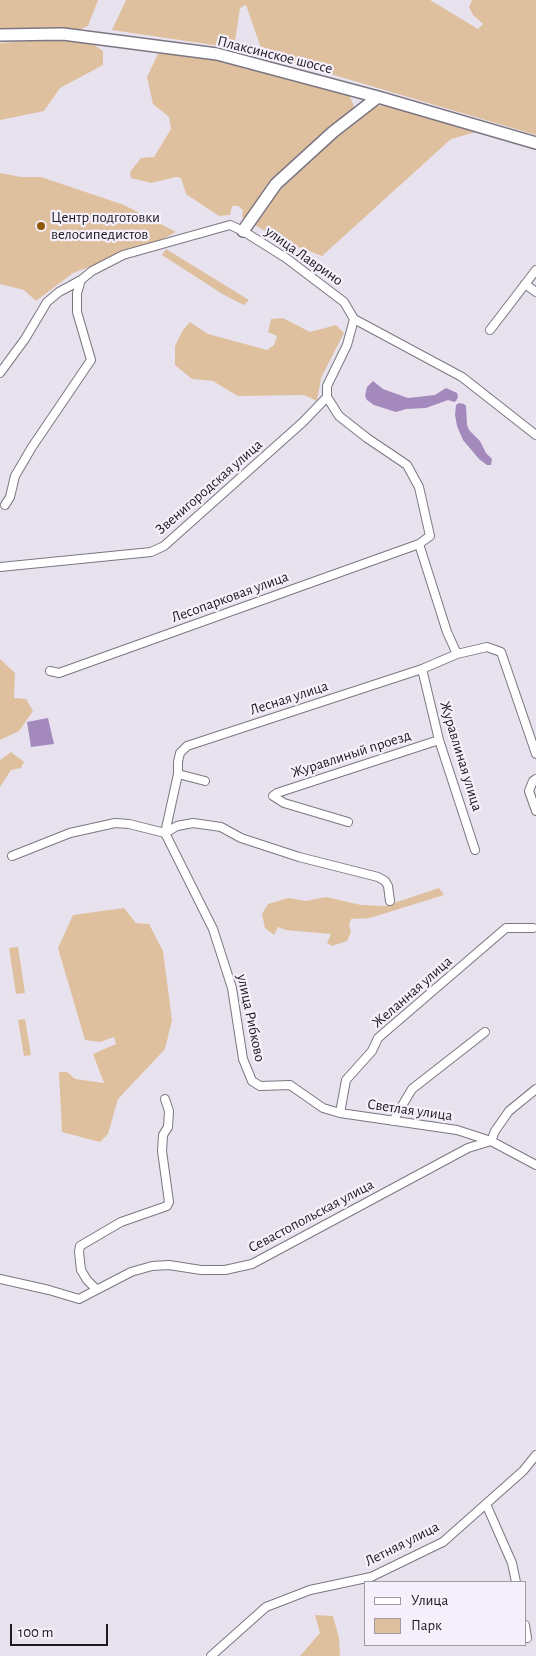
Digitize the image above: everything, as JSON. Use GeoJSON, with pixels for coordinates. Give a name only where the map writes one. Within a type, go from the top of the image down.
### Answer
{"type":"FeatureCollection","features":[{"type":"Feature","properties":{"kind":"main road","name":"Плаксинское шоссе"},"geometry":{"type":"LineString","coordinates":[[0,35],[63,34],[217,54],[536,142]]}},
{"type":"Feature","properties":{"kind":"main road"},"geometry":{"type":"LineString","coordinates":[[243,231],[276,184],[333,132],[378,97]]}},
{"type":"Feature","properties":{"kind":"street","name":"улица Лаврино"},"geometry":{"type":"LineString","coordinates":[[81,280],[92,271],[123,255],[230,225],[286,258],[344,302],[354,319]]}},
{"type":"Feature","properties":{"kind":"street"},"geometry":{"type":"LineString","coordinates":[[490,330],[536,270]]}},
{"type":"Feature","properties":{"kind":"street"},"geometry":{"type":"LineString","coordinates":[[5,505],[10,497],[15,476],[32,446],[91,360],[77,312],[77,293],[81,280]]}},
{"type":"Feature","properties":{"kind":"street"},"geometry":{"type":"LineString","coordinates":[[0,373],[25,338],[47,302],[59,292],[81,280]]}},
{"type":"Feature","properties":{"kind":"street"},"geometry":{"type":"LineString","coordinates":[[525,284],[536,292]]}},
{"type":"Feature","properties":{"kind":"street"},"geometry":{"type":"LineString","coordinates":[[457,654],[447,632],[419,544],[430,536],[420,486],[407,465],[367,438],[340,416],[327,397],[327,386],[347,345],[354,319],[462,377],[536,435]]}},
{"type":"Feature","properties":{"kind":"street","name":"Звенигородская улица"},"geometry":{"type":"LineString","coordinates":[[0,567],[151,552],[164,546],[303,422],[327,397]]}},
{"type":"Feature","properties":{"kind":"street","name":"Лесопарковая улица"},"geometry":{"type":"LineString","coordinates":[[50,671],[59,673],[419,544]]}},
{"type":"Feature","properties":{"kind":"street","name":"Лесная улица"},"geometry":{"type":"LineString","coordinates":[[165,833],[178,774],[180,753],[187,746],[422,669],[457,654],[487,647],[501,652],[536,754]]}},
{"type":"Feature","properties":{"kind":"street","name":"Журавлиная улица"},"geometry":{"type":"LineString","coordinates":[[422,669],[439,740],[476,850]]}},
{"type":"Feature","properties":{"kind":"street","name":"Журавлиный проезд"},"geometry":{"type":"LineString","coordinates":[[348,822],[284,803],[273,796],[277,792],[439,740]]}},
{"type":"Feature","properties":{"kind":"street"},"geometry":{"type":"LineString","coordinates":[[178,774],[205,781]]}},
{"type":"Feature","properties":{"kind":"street"},"geometry":{"type":"LineString","coordinates":[[536,779],[533,781],[529,791],[536,811]]}},
{"type":"Feature","properties":{"kind":"street"},"geometry":{"type":"LineString","coordinates":[[12,856],[70,833],[115,823],[129,824],[165,833],[177,826],[193,823],[220,827],[241,838],[299,857],[378,877],[385,881],[388,886],[390,901]]}},
{"type":"Feature","properties":{"kind":"street","name":"улица Рибково"},"geometry":{"type":"LineString","coordinates":[[165,833],[212,929],[232,988],[243,1059],[252,1081],[260,1086],[290,1085],[323,1108]]}},
{"type":"Feature","properties":{"kind":"street","name":"Желанная улица"},"geometry":{"type":"LineString","coordinates":[[340,1113],[346,1080],[372,1051],[378,1038],[506,928],[533,928]]}},
{"type":"Feature","properties":{"kind":"street"},"geometry":{"type":"LineString","coordinates":[[393,1121],[412,1089],[485,1032]]}},
{"type":"Feature","properties":{"kind":"street"},"geometry":{"type":"LineString","coordinates":[[491,1141],[495,1131],[509,1111],[536,1089]]}},
{"type":"Feature","properties":{"kind":"street"},"geometry":{"type":"LineString","coordinates":[[96,1289],[81,1270],[80,1246],[121,1222],[167,1206],[169,1202],[162,1151],[163,1135],[168,1127],[169,1111],[166,1098]]}},
{"type":"Feature","properties":{"kind":"street","name":"Светлая улица"},"geometry":{"type":"LineString","coordinates":[[323,1108],[340,1113],[457,1130],[491,1141],[536,1165]]}},
{"type":"Feature","properties":{"kind":"street","name":"Севастопольская улица"},"geometry":{"type":"LineString","coordinates":[[0,1279],[79,1299],[132,1272],[152,1266],[169,1265],[201,1270],[225,1270],[252,1264],[468,1148],[491,1141]]}},
{"type":"Feature","properties":{"kind":"street","name":"Летняя улица"},"geometry":{"type":"LineString","coordinates":[[211,1656],[266,1607],[310,1590],[370,1577],[443,1542],[523,1472],[536,1455]]}},
{"type":"Feature","properties":{"kind":"street"},"geometry":{"type":"LineString","coordinates":[[486,1504],[512,1563],[516,1581]]}},
{"type":"Feature","properties":{"kind":"street"},"geometry":{"type":"LineString","coordinates":[[526,1632],[527,1638]]}},
{"type":"Feature","properties":{"kind":"green space"},"geometry":{"type":"Polygon","coordinates":[[[0,0],[98,0],[88,26],[81,29],[0,29],[0,0]]]}},
{"type":"Feature","properties":{"kind":"green space"},"geometry":{"type":"Polygon","coordinates":[[[126,0],[430,0],[478,29],[483,24],[473,15],[469,7],[472,0],[536,0],[536,135],[263,54],[246,5],[240,8],[234,48],[112,30],[126,0]]]}},
{"type":"Feature","properties":{"kind":"green space"},"geometry":{"type":"Polygon","coordinates":[[[62,39],[91,43],[103,51],[103,65],[60,88],[44,111],[0,120],[0,43],[62,39]]]}},
{"type":"Feature","properties":{"kind":"green space"},"geometry":{"type":"Polygon","coordinates":[[[158,54],[188,54],[251,67],[349,94],[355,109],[385,105],[483,130],[451,139],[322,256],[280,240],[242,217],[243,210],[238,206],[232,206],[230,215],[219,216],[186,194],[181,178],[176,177],[151,183],[131,178],[130,172],[141,158],[154,157],[171,129],[169,117],[153,104],[147,77],[158,54]]]}},
{"type":"Feature","properties":{"kind":"green space"},"geometry":{"type":"Polygon","coordinates":[[[0,173],[21,177],[41,177],[124,205],[176,232],[159,241],[73,273],[36,301],[24,290],[0,284],[0,173]]]}},
{"type":"Feature","properties":{"kind":"green space"},"geometry":{"type":"Polygon","coordinates":[[[166,249],[249,300],[244,305],[224,295],[162,255],[166,249]]]}},
{"type":"Feature","properties":{"kind":"green space"},"geometry":{"type":"Polygon","coordinates":[[[283,318],[310,332],[336,325],[344,333],[321,378],[317,401],[304,395],[238,396],[213,381],[192,379],[175,365],[175,346],[183,330],[190,322],[208,334],[267,350],[274,345],[277,336],[268,332],[271,319],[283,318]]]}},
{"type":"Feature","properties":{"kind":"green space"},"geometry":{"type":"Polygon","coordinates":[[[0,659],[15,673],[14,698],[26,699],[33,711],[19,731],[0,740],[0,659]]]}},
{"type":"Feature","properties":{"kind":"green space"},"geometry":{"type":"Polygon","coordinates":[[[11,752],[24,762],[21,768],[11,770],[0,787],[0,760],[11,752]]]}},
{"type":"Feature","properties":{"kind":"green space"},"geometry":{"type":"Polygon","coordinates":[[[439,888],[444,895],[370,918],[351,919],[349,925],[351,932],[347,941],[332,946],[327,943],[331,934],[286,930],[278,927],[274,935],[265,928],[262,914],[268,904],[288,898],[306,901],[326,897],[361,905],[385,906],[439,888]]]}},
{"type":"Feature","properties":{"kind":"green space"},"geometry":{"type":"Polygon","coordinates":[[[124,908],[136,923],[149,924],[163,951],[172,1020],[165,1049],[118,1099],[108,1134],[100,1142],[62,1132],[59,1072],[67,1072],[75,1079],[104,1083],[93,1054],[116,1044],[114,1037],[100,1042],[85,1040],[58,948],[73,915],[124,908]]]}},
{"type":"Feature","properties":{"kind":"green space"},"geometry":{"type":"Polygon","coordinates":[[[18,947],[25,993],[16,994],[9,948],[18,947]]]}},
{"type":"Feature","properties":{"kind":"green space"},"geometry":{"type":"Polygon","coordinates":[[[25,1019],[31,1055],[24,1056],[18,1020],[25,1019]]]}},
{"type":"Feature","properties":{"kind":"green space"},"geometry":{"type":"Polygon","coordinates":[[[315,1615],[333,1616],[339,1638],[340,1656],[300,1656],[320,1633],[315,1615]]]}},
{"type":"Feature","properties":{"kind":"shaded area"},"geometry":{"type":"Polygon","coordinates":[[[373,381],[383,389],[408,398],[435,395],[446,388],[457,393],[458,397],[454,402],[448,400],[426,408],[406,409],[396,412],[374,405],[367,400],[365,396],[367,387],[373,381]]]}},
{"type":"Feature","properties":{"kind":"shaded area"},"geometry":{"type":"Polygon","coordinates":[[[459,403],[466,406],[469,430],[480,441],[486,453],[492,459],[491,465],[487,465],[479,459],[463,440],[455,415],[456,405],[459,403]]]}},
{"type":"Feature","properties":{"kind":"shaded area"},"geometry":{"type":"Polygon","coordinates":[[[48,718],[54,744],[31,747],[27,722],[48,718]]]}},
{"type":"Feature","properties":{"kind":"place","name":"Центр подготовки велосипедистов"},"geometry":{"type":"Point","coordinates":[41,226]}}]}
